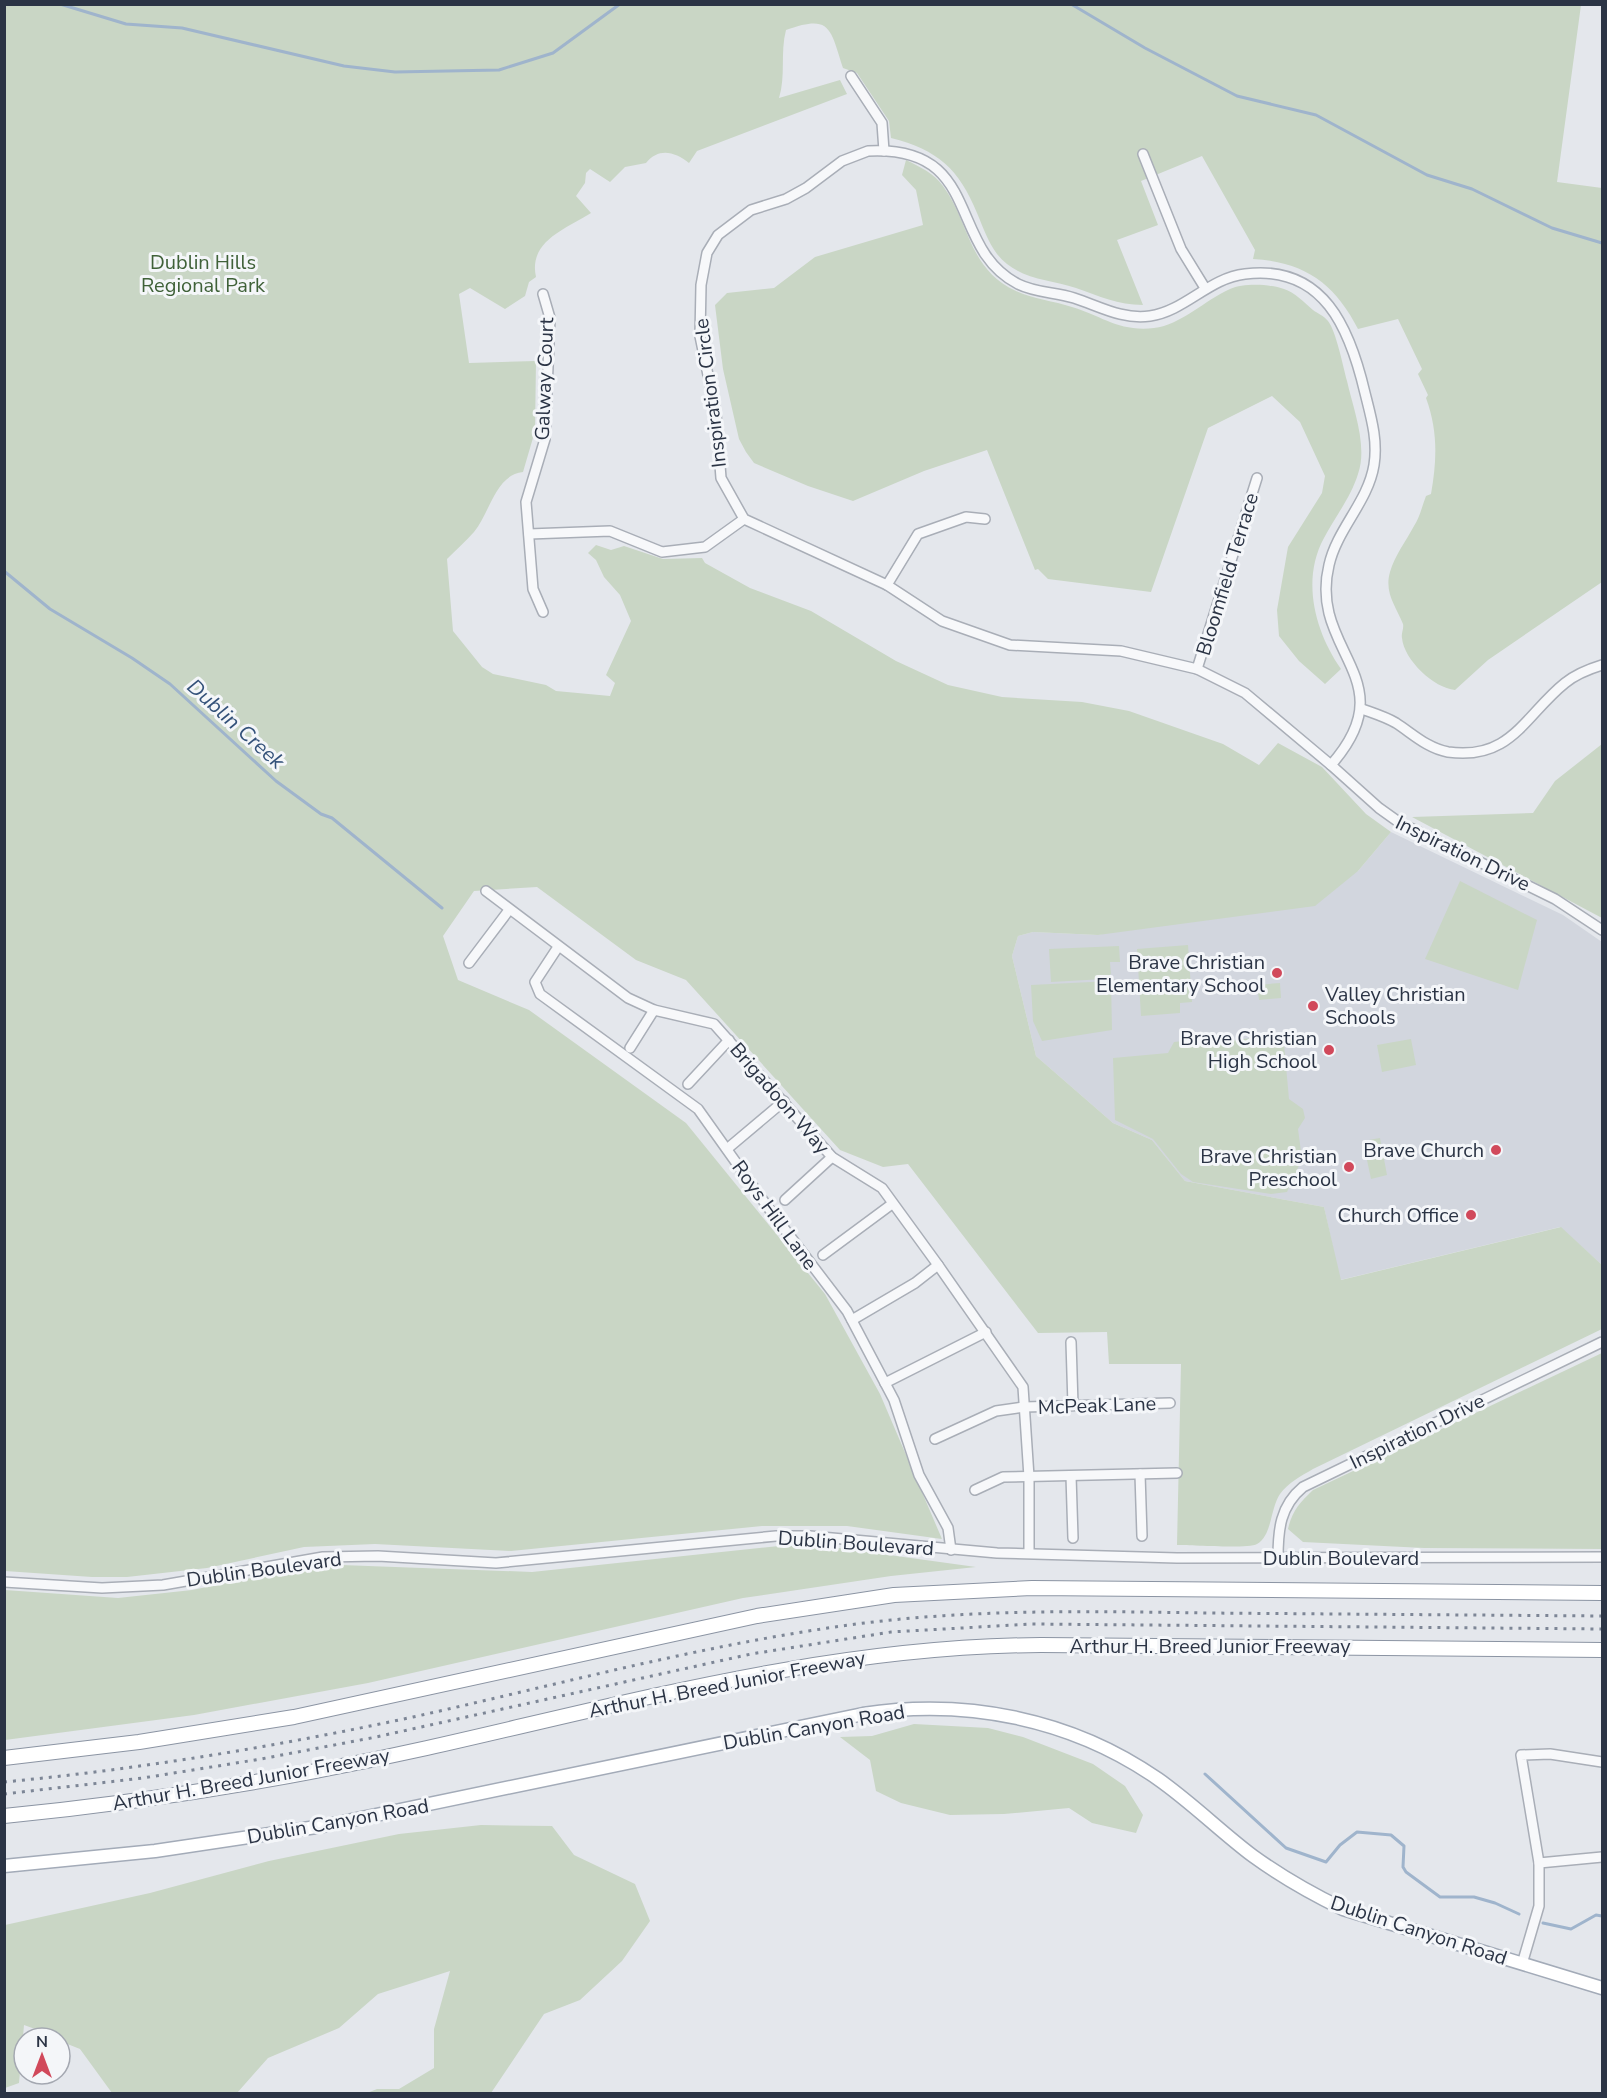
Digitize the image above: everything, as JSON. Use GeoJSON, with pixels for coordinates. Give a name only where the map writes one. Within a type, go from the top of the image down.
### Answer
{"type":"FeatureCollection","features":[{"type":"Feature","properties":{"kind":"highway"},"geometry":{"type":"LineString","coordinates":[[4,1758],[139,1742],[284,1719],[757,1616],[904,1594],[1032,1588],[1602,1593]]}},
{"type":"Feature","properties":{"kind":"highway","name":"Arthur H. Breed Junior Freeway"},"geometry":{"type":"LineString","coordinates":[[4,1816],[146,1799],[305,1773],[779,1670],[879,1654],[1031,1645],[1602,1650]]}},
{"type":"Feature","properties":{"kind":"main road","name":"Dublin Canyon Road"},"geometry":{"type":"LineString","coordinates":[[4,1866],[155,1851],[312,1827],[863,1714],[908,1708],[962,1709],[1041,1724],[1114,1753],[1160,1780],[1270,1868],[1343,1910],[1602,1988]]}},
{"type":"Feature","properties":{"kind":"street"},"geometry":{"type":"LineString","coordinates":[[851,76],[882,123],[884,150]]}},
{"type":"Feature","properties":{"kind":"street","name":"Inspiration Circle"},"geometry":{"type":"LineString","coordinates":[[744,519],[720,478],[716,414],[700,336],[701,285],[707,253],[724,230],[751,210],[796,194],[854,155],[884,150],[917,158],[943,174],[959,196],[987,257],[1001,272],[1018,284],[1075,298],[1106,312],[1149,317],[1168,311],[1205,288],[1231,277],[1252,273],[1271,274],[1301,283],[1320,294],[1332,308],[1342,323],[1358,361],[1376,440],[1370,482],[1331,556],[1325,589],[1330,624],[1358,681],[1362,710]]}},
{"type":"Feature","properties":{"kind":"street"},"geometry":{"type":"LineString","coordinates":[[1143,154],[1181,249],[1205,288]]}},
{"type":"Feature","properties":{"kind":"street","name":"Galway Court"},"geometry":{"type":"LineString","coordinates":[[543,294],[550,318],[545,439],[526,502],[532,589],[543,612]]}},
{"type":"Feature","properties":{"kind":"street","name":"Bloomfield Terrace"},"geometry":{"type":"LineString","coordinates":[[1197,669],[1257,478]]}},
{"type":"Feature","properties":{"kind":"street"},"geometry":{"type":"LineString","coordinates":[[887,585],[918,534],[966,517],[985,519]]}},
{"type":"Feature","properties":{"kind":"street"},"geometry":{"type":"LineString","coordinates":[[529,534],[610,531],[662,552],[705,547],[744,519],[887,585],[942,621],[1010,645],[1121,651],[1197,669],[1245,693],[1331,765],[1340,755],[1362,710],[1395,722],[1421,742],[1436,749],[1448,752],[1476,752],[1510,739],[1566,682],[1578,674],[1602,665]]}},
{"type":"Feature","properties":{"kind":"street","name":"Inspiration Drive"},"geometry":{"type":"LineString","coordinates":[[1331,765],[1379,808],[1400,823],[1556,898],[1602,930]]}},
{"type":"Feature","properties":{"kind":"street","name":"Brigadoon Way"},"geometry":{"type":"LineString","coordinates":[[486,891],[628,998],[654,1010],[714,1024],[832,1157],[882,1188],[1023,1387],[1029,1477],[1029,1553]]}},
{"type":"Feature","properties":{"kind":"street"},"geometry":{"type":"LineString","coordinates":[[469,963],[509,910]]}},
{"type":"Feature","properties":{"kind":"street","name":"Roys Hill Lane"},"geometry":{"type":"LineString","coordinates":[[558,947],[535,982],[540,994],[698,1109],[852,1320],[901,1417],[920,1475],[948,1528],[951,1550]]}},
{"type":"Feature","properties":{"kind":"street"},"geometry":{"type":"LineString","coordinates":[[630,1048],[654,1010]]}},
{"type":"Feature","properties":{"kind":"street"},"geometry":{"type":"LineString","coordinates":[[688,1084],[729,1040]]}},
{"type":"Feature","properties":{"kind":"street"},"geometry":{"type":"LineString","coordinates":[[727,1149],[784,1101]]}},
{"type":"Feature","properties":{"kind":"street"},"geometry":{"type":"LineString","coordinates":[[785,1200],[832,1157]]}},
{"type":"Feature","properties":{"kind":"street"},"geometry":{"type":"LineString","coordinates":[[823,1255],[892,1204]]}},
{"type":"Feature","properties":{"kind":"street"},"geometry":{"type":"LineString","coordinates":[[852,1320],[915,1283],[938,1265]]}},
{"type":"Feature","properties":{"kind":"street"},"geometry":{"type":"LineString","coordinates":[[885,1383],[986,1332]]}},
{"type":"Feature","properties":{"kind":"street"},"geometry":{"type":"LineString","coordinates":[[1071,1342],[1073,1405]]}},
{"type":"Feature","properties":{"kind":"street","name":"Inspiration Drive"},"geometry":{"type":"LineString","coordinates":[[1278,1558],[1282,1516],[1292,1498],[1307,1484],[1602,1342]]}},
{"type":"Feature","properties":{"kind":"street","name":"McPeak Lane"},"geometry":{"type":"LineString","coordinates":[[935,1439],[996,1411],[1024,1407],[1170,1403]]}},
{"type":"Feature","properties":{"kind":"street"},"geometry":{"type":"LineString","coordinates":[[975,1490],[1003,1477],[1176,1473]]}},
{"type":"Feature","properties":{"kind":"street"},"geometry":{"type":"LineString","coordinates":[[1140,1474],[1142,1536]]}},
{"type":"Feature","properties":{"kind":"street"},"geometry":{"type":"LineString","coordinates":[[1071,1476],[1073,1538]]}},
{"type":"Feature","properties":{"kind":"street","name":"Dublin Boulevard"},"geometry":{"type":"LineString","coordinates":[[4,1582],[102,1588],[163,1585],[323,1557],[378,1556],[496,1563],[776,1536],[833,1537],[951,1550],[1177,1558],[1602,1557]]}},
{"type":"Feature","properties":{"kind":"street"},"geometry":{"type":"LineString","coordinates":[[1522,1964],[1539,1906],[1539,1863],[1521,1755],[1550,1754],[1602,1762]]}},
{"type":"Feature","properties":{"kind":"street"},"geometry":{"type":"LineString","coordinates":[[1539,1863],[1602,1857]]}},
{"type":"Feature","properties":{"kind":"shaded area","name":"Valley Christian Schools"},"geometry":{"type":"Polygon","coordinates":[[[1391,832],[1563,915],[1602,942],[1602,1265],[1560,1227],[1340,1280],[1324,1207],[1185,1181],[1152,1140],[1113,1123],[1036,1056],[1012,956],[1018,936],[1033,932],[1098,935],[1358,871],[1391,832]]]}},
{"type":"Feature","properties":{"kind":"green space","name":"Dublin Hills Regional Park"},"geometry":{"type":"Polygon","coordinates":[[[5,5],[1581,5],[1557,182],[1602,188],[1602,582],[1488,660],[1455,690],[1438,684],[1414,664],[1404,646],[1403,624],[1390,593],[1390,572],[1416,523],[1426,496],[1431,494],[1435,457],[1433,422],[1426,398],[1428,395],[1418,374],[1422,369],[1398,319],[1358,329],[1339,300],[1316,278],[1288,265],[1253,259],[1255,250],[1202,156],[1141,181],[1158,225],[1117,240],[1143,305],[1109,300],[1014,269],[997,254],[963,184],[954,173],[934,155],[891,138],[889,121],[857,73],[843,68],[831,34],[820,24],[801,25],[786,30],[779,98],[840,80],[847,94],[697,151],[689,163],[673,154],[662,153],[646,163],[625,167],[610,182],[590,169],[586,173],[585,183],[576,196],[591,213],[543,245],[535,265],[536,277],[529,282],[525,296],[505,309],[470,288],[459,294],[469,363],[536,361],[535,431],[523,472],[506,480],[499,487],[480,524],[447,559],[453,631],[482,667],[493,674],[546,685],[556,691],[610,696],[615,683],[606,675],[631,621],[620,595],[604,577],[596,560],[588,553],[596,545],[611,550],[624,546],[663,559],[702,558],[705,563],[750,588],[811,611],[896,661],[948,685],[1002,697],[1082,702],[1129,711],[1223,744],[1259,765],[1278,743],[1322,767],[1366,814],[1391,832],[1358,871],[1315,906],[1098,935],[1033,932],[1018,936],[1012,956],[1036,1056],[1113,1123],[1152,1140],[1185,1181],[1324,1207],[1341,1280],[1561,1227],[1602,1265],[1602,1329],[1299,1477],[1280,1494],[1266,1535],[1257,1544],[1231,1547],[1177,1545],[1181,1364],[1109,1364],[1107,1332],[1038,1333],[908,1164],[883,1167],[840,1150],[686,980],[636,960],[537,887],[474,891],[443,936],[458,980],[529,1010],[686,1123],[825,1294],[880,1394],[942,1539],[847,1526],[762,1526],[511,1551],[375,1544],[304,1547],[207,1568],[127,1577],[5,1571],[5,5]]]}},
{"type":"Feature","properties":{"kind":"green space"},"geometry":{"type":"Polygon","coordinates":[[[906,160],[935,177],[943,186],[979,258],[988,271],[1000,282],[1023,294],[1072,307],[1131,328],[1142,329],[1174,322],[1230,289],[1264,285],[1278,287],[1292,293],[1328,321],[1334,332],[1358,427],[1361,463],[1347,499],[1324,538],[1313,571],[1312,588],[1318,622],[1324,639],[1341,669],[1325,684],[1299,661],[1279,636],[1277,610],[1288,547],[1322,493],[1325,476],[1300,422],[1272,396],[1208,428],[1151,592],[1048,579],[1038,569],[1035,570],[987,450],[924,471],[853,501],[808,486],[754,463],[739,439],[723,369],[715,305],[727,293],[774,288],[815,257],[923,225],[916,190],[902,175],[906,160]]]}},
{"type":"Feature","properties":{"kind":"green space"},"geometry":{"type":"Polygon","coordinates":[[[1602,744],[1602,918],[1412,817],[1533,813],[1555,781],[1602,744]]]}},
{"type":"Feature","properties":{"kind":"green space"},"geometry":{"type":"Polygon","coordinates":[[[1460,881],[1537,920],[1518,990],[1425,959],[1460,881]]]}},
{"type":"Feature","properties":{"kind":"green space"},"geometry":{"type":"Polygon","coordinates":[[[1188,945],[1192,1002],[1180,1003],[1180,1013],[1141,1016],[1137,949],[1188,945]]]}},
{"type":"Feature","properties":{"kind":"green space"},"geometry":{"type":"Polygon","coordinates":[[[1119,946],[1120,962],[1110,962],[1111,974],[1104,979],[1051,982],[1049,949],[1119,946]]]}},
{"type":"Feature","properties":{"kind":"green space"},"geometry":{"type":"Polygon","coordinates":[[[1111,981],[1112,1030],[1042,1041],[1033,1021],[1031,985],[1111,981]]]}},
{"type":"Feature","properties":{"kind":"green space"},"geometry":{"type":"Polygon","coordinates":[[[1280,983],[1281,998],[1259,1000],[1257,985],[1280,983]]]}},
{"type":"Feature","properties":{"kind":"green space"},"geometry":{"type":"Polygon","coordinates":[[[1274,1035],[1284,1044],[1289,1099],[1303,1109],[1305,1118],[1298,1129],[1302,1159],[1287,1192],[1271,1194],[1193,1182],[1181,1174],[1153,1139],[1115,1120],[1113,1058],[1168,1053],[1174,1042],[1183,1041],[1191,1046],[1274,1035]]]}},
{"type":"Feature","properties":{"kind":"green space"},"geometry":{"type":"Polygon","coordinates":[[[1411,1039],[1416,1065],[1382,1072],[1377,1045],[1411,1039]]]}},
{"type":"Feature","properties":{"kind":"green space"},"geometry":{"type":"Polygon","coordinates":[[[1380,1138],[1387,1175],[1371,1179],[1363,1141],[1380,1138]]]}},
{"type":"Feature","properties":{"kind":"green space"},"geometry":{"type":"Polygon","coordinates":[[[1602,1353],[1602,1549],[1424,1548],[1303,1542],[1288,1529],[1297,1507],[1313,1490],[1602,1353]]]}},
{"type":"Feature","properties":{"kind":"green space"},"geometry":{"type":"Polygon","coordinates":[[[779,1546],[824,1546],[976,1567],[891,1576],[743,1598],[368,1683],[194,1715],[5,1740],[5,1590],[118,1598],[192,1590],[285,1571],[341,1565],[532,1572],[779,1546]]]}},
{"type":"Feature","properties":{"kind":"green space"},"geometry":{"type":"Polygon","coordinates":[[[914,1724],[988,1728],[1023,1737],[1093,1764],[1125,1786],[1143,1815],[1136,1833],[1092,1823],[1069,1808],[1004,1814],[950,1815],[901,1803],[876,1791],[870,1760],[840,1737],[872,1736],[914,1724]]]}},
{"type":"Feature","properties":{"kind":"green space"},"geometry":{"type":"Polygon","coordinates":[[[481,1825],[552,1826],[574,1855],[635,1884],[650,1921],[622,1961],[580,2000],[544,2014],[491,2093],[367,2093],[377,2089],[399,2089],[434,2068],[434,2029],[450,1971],[378,1994],[339,2028],[268,2058],[237,2093],[112,2093],[80,2049],[72,2046],[72,2026],[12,2026],[12,2086],[5,2088],[5,1925],[150,1893],[269,1861],[399,1834],[481,1825]]]}},
{"type":"Feature","properties":{"kind":"waterway"},"geometry":{"type":"LineString","coordinates":[[60,4],[126,24],[182,28],[344,66],[395,72],[499,70],[553,53],[620,4]]}},
{"type":"Feature","properties":{"kind":"waterway"},"geometry":{"type":"LineString","coordinates":[[1071,4],[1145,48],[1237,96],[1316,115],[1427,175],[1472,189],[1552,228],[1602,243]]}},
{"type":"Feature","properties":{"kind":"waterway","name":"Dublin Creek"},"geometry":{"type":"LineString","coordinates":[[4,571],[50,609],[132,658],[170,684],[276,781],[321,814],[332,818],[442,908]]}},
{"type":"Feature","properties":{"kind":"waterway","name":"Dublin Creek"},"geometry":{"type":"LineString","coordinates":[[1205,1774],[1286,1848],[1326,1862],[1340,1845],[1357,1832],[1391,1835],[1404,1846],[1403,1867],[1406,1872],[1440,1897],[1474,1897],[1495,1903],[1519,1914]]}},
{"type":"Feature","properties":{"kind":"waterway","name":"Dublin Creek"},"geometry":{"type":"LineString","coordinates":[[1543,1923],[1571,1929],[1596,1915],[1602,1916]]}},
{"type":"Feature","properties":{"kind":"railway"},"geometry":{"type":"LineString","coordinates":[[4,1782],[158,1763],[312,1738],[684,1654],[794,1633],[893,1620],[982,1614],[1071,1612],[1602,1616]]}},
{"type":"Feature","properties":{"kind":"railway"},"geometry":{"type":"LineString","coordinates":[[4,1794],[143,1778],[261,1759],[376,1737],[751,1654],[891,1632],[1032,1624],[1602,1629]]}},
{"type":"Feature","properties":{"kind":"place","name":"Brave Christian Elementary School"},"geometry":{"type":"Point","coordinates":[1277,973]}},
{"type":"Feature","properties":{"kind":"place","name":"Valley Christian Schools"},"geometry":{"type":"Point","coordinates":[1313,1006]}},
{"type":"Feature","properties":{"kind":"place","name":"Brave Christian High School"},"geometry":{"type":"Point","coordinates":[1329,1050]}},
{"type":"Feature","properties":{"kind":"place","name":"Brave Church"},"geometry":{"type":"Point","coordinates":[1496,1150]}},
{"type":"Feature","properties":{"kind":"place","name":"Brave Christian Preschool"},"geometry":{"type":"Point","coordinates":[1349,1167]}},
{"type":"Feature","properties":{"kind":"place","name":"Church Office"},"geometry":{"type":"Point","coordinates":[1471,1215]}}]}
